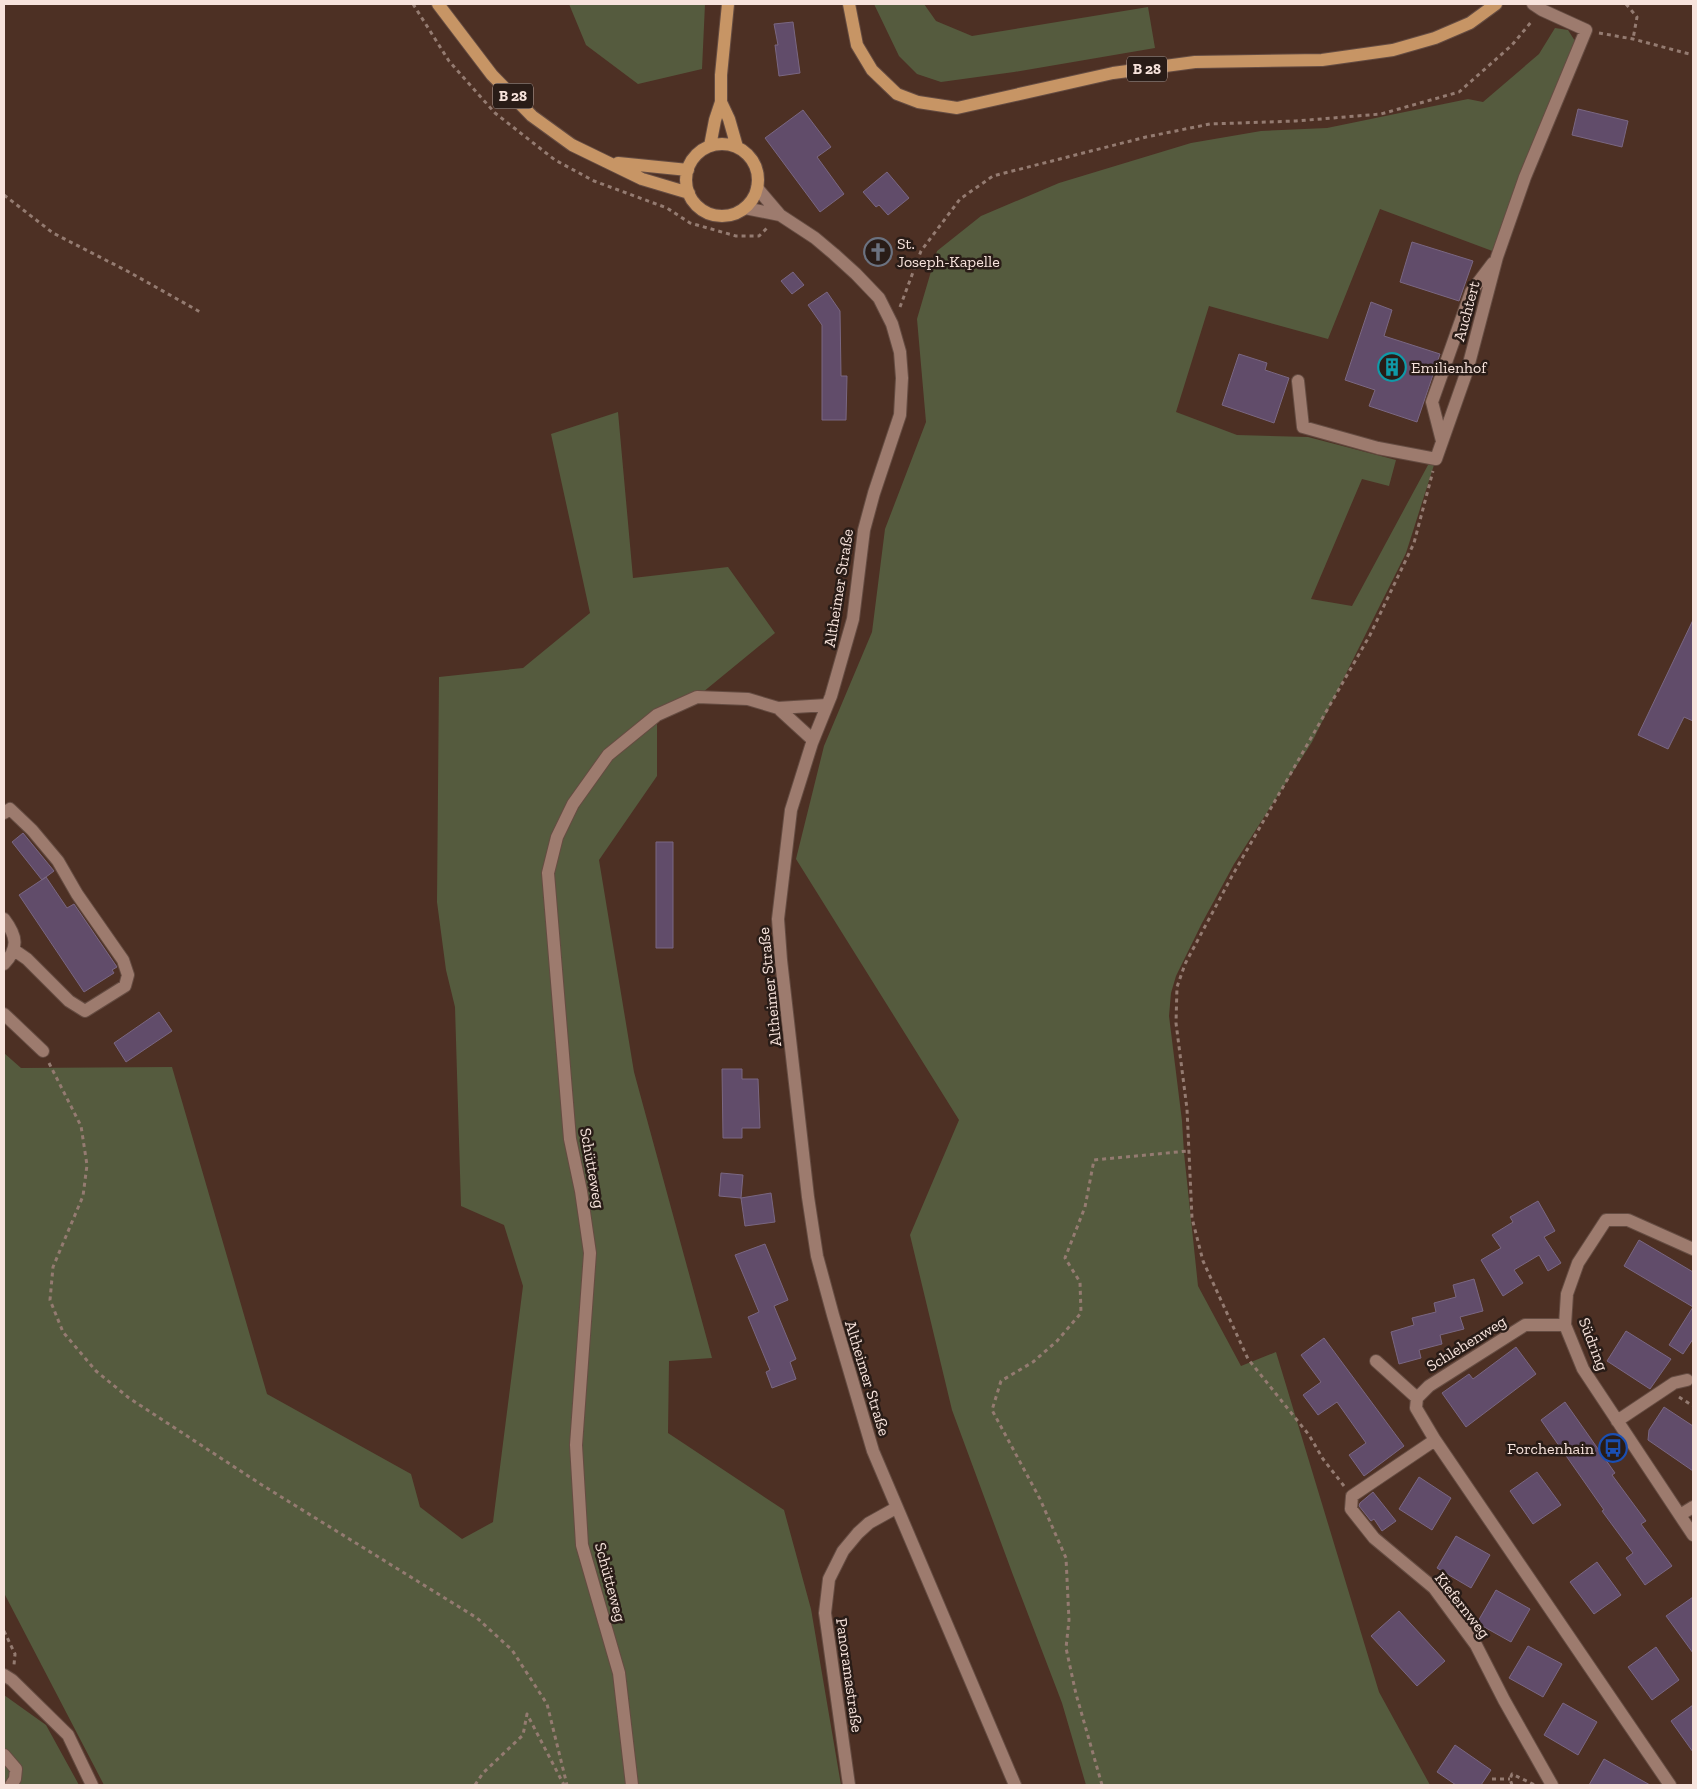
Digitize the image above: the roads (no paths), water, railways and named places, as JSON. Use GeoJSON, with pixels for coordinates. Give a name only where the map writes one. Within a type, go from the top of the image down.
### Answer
{"type":"FeatureCollection","features":[{"type":"Feature","properties":{"kind":"main road","name":"B 28"},"geometry":{"type":"LineString","coordinates":[[438,4],[492,75],[532,116],[572,145],[642,179],[689,193]]}},
{"type":"Feature","properties":{"kind":"main road"},"geometry":{"type":"LineString","coordinates":[[710,146],[714,120],[721,102],[721,74],[728,4]]}},
{"type":"Feature","properties":{"kind":"main road","name":"B 28"},"geometry":{"type":"LineString","coordinates":[[849,4],[857,45],[872,70],[896,94],[918,102],[957,108],[1113,73],[1195,62],[1322,60],[1394,50],[1435,38],[1470,22],[1496,4]]}},
{"type":"Feature","properties":{"kind":"main road"},"geometry":{"type":"LineString","coordinates":[[721,102],[729,119],[737,147]]}},
{"type":"Feature","properties":{"kind":"main road"},"geometry":{"type":"LineString","coordinates":[[724,144],[737,147],[747,154],[754,164],[758,176],[757,188],[753,199],[745,208],[735,214],[713,215],[702,210],[694,203],[686,181],[688,170],[700,152],[710,146],[724,144]]}},
{"type":"Feature","properties":{"kind":"main road","name":"B 28"},"geometry":{"type":"LineString","coordinates":[[610,162],[688,170]]}},
{"type":"Feature","properties":{"kind":"street","name":"Auchtert"},"geometry":{"type":"LineString","coordinates":[[1298,381],[1303,427],[1378,448],[1436,459],[1467,371],[1497,257],[1525,177],[1586,30],[1537,7]]}},
{"type":"Feature","properties":{"kind":"street","name":"Altheimer Straße"},"geometry":{"type":"LineString","coordinates":[[757,188],[780,215],[815,238],[856,274],[879,298],[892,324],[900,352],[902,378],[900,414],[864,530],[853,619],[842,660],[813,740],[791,810],[778,920],[781,960],[808,1197],[817,1256],[833,1315],[873,1452],[1015,1785]]}},
{"type":"Feature","properties":{"kind":"street","name":"Altheimer Straße"},"geometry":{"type":"LineString","coordinates":[[745,208],[780,215]]}},
{"type":"Feature","properties":{"kind":"street"},"geometry":{"type":"LineString","coordinates":[[1442,441],[1432,402],[1471,292],[1497,257]]}},
{"type":"Feature","properties":{"kind":"street","name":"Schütteweg"},"geometry":{"type":"LineString","coordinates":[[632,1785],[619,1673],[582,1545],[576,1445],[590,1253],[581,1191],[570,1139],[548,873],[557,837],[573,804],[608,755],[657,715],[697,697],[748,699],[778,708],[827,705]]}},
{"type":"Feature","properties":{"kind":"street","name":"Schütteweg"},"geometry":{"type":"LineString","coordinates":[[778,708],[813,740]]}},
{"type":"Feature","properties":{"kind":"street"},"geometry":{"type":"LineString","coordinates":[[4,813],[10,809],[18,815],[58,861],[77,894],[123,960],[128,975],[125,986],[85,1011],[69,1001],[27,959],[14,950]]}},
{"type":"Feature","properties":{"kind":"street"},"geometry":{"type":"LineString","coordinates":[[4,919],[16,945],[11,956],[4,964]]}},
{"type":"Feature","properties":{"kind":"street"},"geometry":{"type":"LineString","coordinates":[[4,1014],[43,1051]]}},
{"type":"Feature","properties":{"kind":"street","name":"Südring"},"geometry":{"type":"LineString","coordinates":[[1693,1249],[1628,1220],[1606,1220],[1578,1263],[1567,1294],[1565,1324],[1583,1369],[1693,1535]]}},
{"type":"Feature","properties":{"kind":"street","name":"Schlehenweg"},"geometry":{"type":"LineString","coordinates":[[1417,1398],[1429,1386],[1525,1325],[1565,1324]]}},
{"type":"Feature","properties":{"kind":"street"},"geometry":{"type":"LineString","coordinates":[[1376,1361],[1417,1398],[1416,1408],[1434,1440],[1670,1785]]}},
{"type":"Feature","properties":{"kind":"street"},"geometry":{"type":"LineString","coordinates":[[1617,1421],[1674,1382],[1687,1380]]}},
{"type":"Feature","properties":{"kind":"street","name":"Kiefernweg"},"geometry":{"type":"LineString","coordinates":[[1434,1440],[1352,1496],[1351,1509],[1374,1538],[1434,1588],[1476,1645],[1504,1700],[1552,1785]]}},
{"type":"Feature","properties":{"kind":"street"},"geometry":{"type":"LineString","coordinates":[[1680,1515],[1693,1507]]}},
{"type":"Feature","properties":{"kind":"street","name":"Panoramastraße"},"geometry":{"type":"LineString","coordinates":[[849,1785],[825,1613],[829,1579],[843,1551],[858,1533],[869,1523],[896,1508]]}},
{"type":"Feature","properties":{"kind":"street"},"geometry":{"type":"LineString","coordinates":[[8,1678],[68,1735],[92,1785]]}},
{"type":"Feature","properties":{"kind":"street"},"geometry":{"type":"LineString","coordinates":[[4,1755],[16,1769],[15,1779],[11,1785]]}},
{"type":"Feature","properties":{"kind":"place","name":"St. Joseph-Kapelle"},"geometry":{"type":"Point","coordinates":[878,252]}},
{"type":"Feature","properties":{"kind":"place","name":"Emilienhof"},"geometry":{"type":"Point","coordinates":[1392,367]}},
{"type":"Feature","properties":{"kind":"place","name":"Forchenhain"},"geometry":{"type":"Point","coordinates":[1613,1448]}}]}
